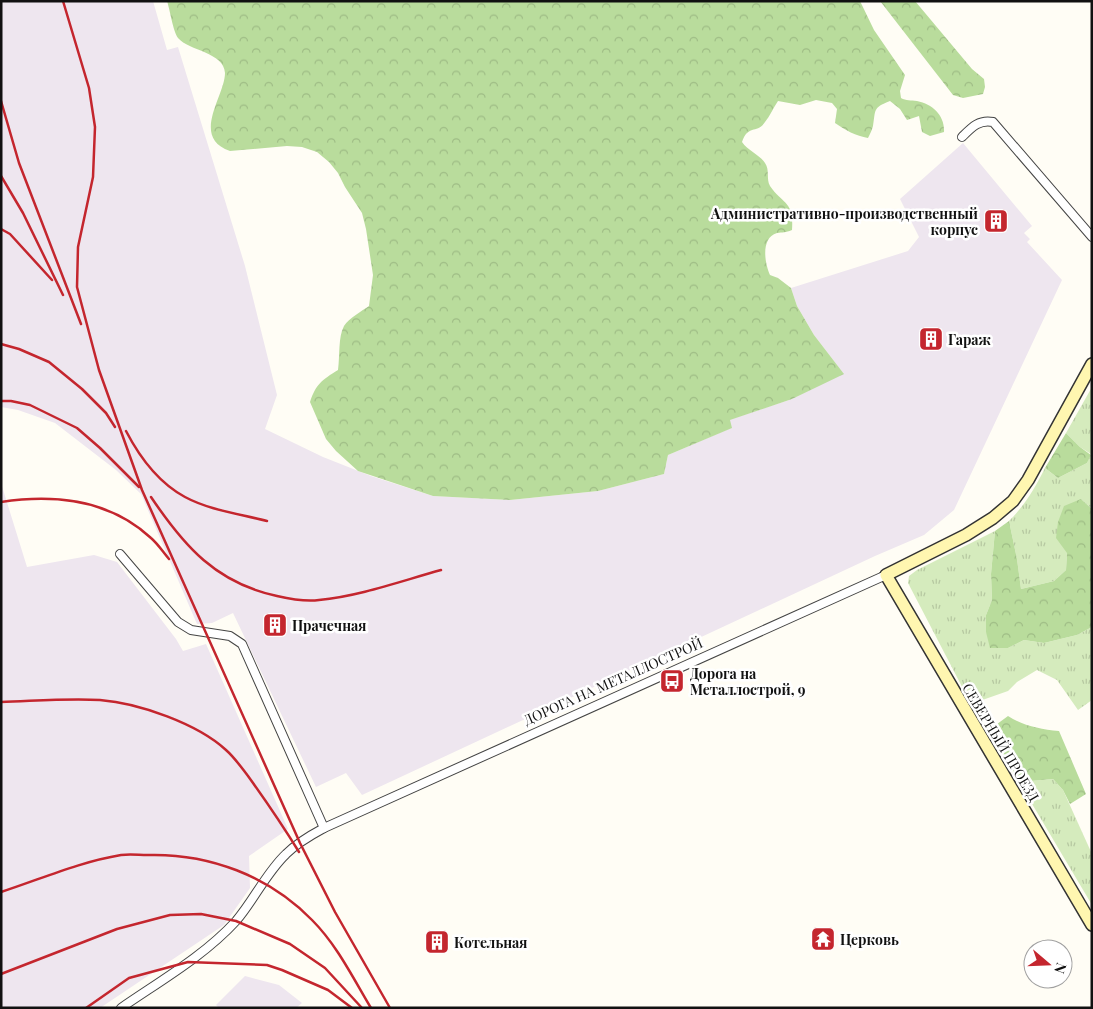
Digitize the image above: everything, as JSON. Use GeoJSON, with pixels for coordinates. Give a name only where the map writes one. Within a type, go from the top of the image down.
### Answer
{"type":"FeatureCollection","features":[{"type":"Feature","properties":{"kind":"street"},"geometry":{"type":"LineString","coordinates":[[962,137],[976,124],[986,120],[993,122],[1092,237]]}},
{"type":"Feature","properties":{"kind":"street","name":"ДОРОГА НА МЕТАЛЛОСТРОЙ"},"geometry":{"type":"LineString","coordinates":[[120,1008],[188,962],[218,938],[236,921],[286,854],[308,836],[886,575],[966,535],[993,518],[1013,501],[1028,480],[1092,364]]}},
{"type":"Feature","properties":{"kind":"street"},"geometry":{"type":"LineString","coordinates":[[120,554],[178,622],[191,630],[230,636],[242,644],[324,828]]}},
{"type":"Feature","properties":{"kind":"street","name":"СЕВЕРНЫЙ ПРОЕЗД"},"geometry":{"type":"LineString","coordinates":[[886,575],[1092,925]]}},
{"type":"Feature","properties":{"kind":"shaded area"},"geometry":{"type":"Polygon","coordinates":[[[1,1],[153,1],[167,50],[178,47],[245,266],[277,395],[265,429],[323,457],[371,476],[433,496],[510,500],[598,491],[664,474],[668,455],[731,428],[729,420],[792,399],[843,373],[814,335],[797,306],[791,288],[908,251],[919,237],[900,199],[963,143],[1032,226],[1024,233],[1030,239],[1027,242],[1062,280],[954,510],[924,535],[875,556],[362,795],[346,773],[316,787],[233,613],[212,623],[197,624],[141,494],[116,470],[55,423],[18,410],[1,407],[1,1]]]}},
{"type":"Feature","properties":{"kind":"shaded area"},"geometry":{"type":"Polygon","coordinates":[[[1,483],[27,567],[94,555],[117,562],[176,639],[183,651],[206,644],[288,829],[249,856],[250,888],[224,925],[100,1008],[1,1008],[1,483]]]}},
{"type":"Feature","properties":{"kind":"shaded area"},"geometry":{"type":"Polygon","coordinates":[[[245,976],[279,985],[302,1003],[296,1008],[219,1008],[216,1005],[245,976]]]}},
{"type":"Feature","properties":{"kind":"green space"},"geometry":{"type":"Polygon","coordinates":[[[167,1],[860,1],[874,30],[905,75],[900,91],[901,98],[917,101],[933,108],[940,116],[944,132],[930,136],[922,132],[919,116],[907,120],[900,109],[890,101],[876,110],[873,128],[868,138],[859,136],[835,123],[837,109],[832,103],[816,100],[800,105],[778,101],[762,126],[744,136],[742,142],[765,163],[770,186],[787,204],[791,213],[792,230],[777,233],[768,240],[765,252],[770,275],[778,278],[791,288],[797,306],[814,335],[844,374],[792,399],[730,420],[732,428],[668,455],[664,474],[598,491],[510,500],[433,496],[358,471],[326,439],[310,402],[320,383],[338,370],[340,341],[344,326],[352,317],[369,306],[373,275],[362,213],[338,173],[317,152],[302,147],[287,146],[230,151],[218,145],[212,136],[211,126],[212,115],[224,82],[225,73],[223,66],[213,56],[190,46],[178,38],[167,1]]]}},
{"type":"Feature","properties":{"kind":"green space"},"geometry":{"type":"Polygon","coordinates":[[[880,1],[915,1],[972,69],[984,79],[985,87],[983,94],[963,98],[953,95],[880,1]]]}},
{"type":"Feature","properties":{"kind":"green space"},"geometry":{"type":"Polygon","coordinates":[[[1092,387],[1092,509],[1081,499],[1067,553],[1066,570],[1054,581],[1021,589],[1009,521],[1029,496],[1045,468],[1058,478],[1087,463],[1091,454],[1080,447],[1066,433],[1092,387]]]}},
{"type":"Feature","properties":{"kind":"green space"},"geometry":{"type":"Polygon","coordinates":[[[1066,433],[1091,455],[1087,463],[1058,478],[1045,468],[1066,433]]]}},
{"type":"Feature","properties":{"kind":"green space"},"geometry":{"type":"Polygon","coordinates":[[[1081,499],[1092,509],[1092,627],[1077,635],[1044,643],[1024,640],[1008,648],[990,648],[986,632],[986,615],[992,600],[991,574],[995,531],[1009,521],[1021,589],[1054,581],[1066,570],[1067,553],[1056,538],[1058,522],[1064,506],[1081,499]]]}},
{"type":"Feature","properties":{"kind":"green space"},"geometry":{"type":"Polygon","coordinates":[[[995,531],[991,574],[992,600],[986,615],[986,632],[1008,648],[1024,640],[1044,643],[1077,635],[1092,627],[1092,700],[1078,710],[1057,680],[1037,670],[1017,682],[1008,691],[971,704],[908,583],[909,576],[917,570],[995,531]]]}},
{"type":"Feature","properties":{"kind":"green space"},"geometry":{"type":"Polygon","coordinates":[[[1008,716],[1032,726],[1059,731],[1086,794],[1070,804],[1063,790],[1053,779],[1031,781],[1022,787],[989,730],[1008,716]]]}},
{"type":"Feature","properties":{"kind":"green space"},"geometry":{"type":"Polygon","coordinates":[[[1053,779],[1063,790],[1092,854],[1092,905],[1022,787],[1031,781],[1053,779]]]}},
{"type":"Feature","properties":{"kind":"railway"},"geometry":{"type":"LineString","coordinates":[[63,1],[89,88],[95,127],[93,177],[78,247],[77,287],[99,370],[142,490],[300,843],[335,912],[390,1008]]}},
{"type":"Feature","properties":{"kind":"railway"},"geometry":{"type":"LineString","coordinates":[[1,101],[19,163],[81,324]]}},
{"type":"Feature","properties":{"kind":"railway"},"geometry":{"type":"LineString","coordinates":[[1,176],[23,213],[63,295]]}},
{"type":"Feature","properties":{"kind":"railway"},"geometry":{"type":"LineString","coordinates":[[1,229],[10,234],[52,280]]}},
{"type":"Feature","properties":{"kind":"railway"},"geometry":{"type":"LineString","coordinates":[[1,344],[19,349],[49,362],[82,389],[106,413],[115,427]]}},
{"type":"Feature","properties":{"kind":"railway"},"geometry":{"type":"LineString","coordinates":[[1,401],[30,405],[77,428],[139,487]]}},
{"type":"Feature","properties":{"kind":"railway"},"geometry":{"type":"LineString","coordinates":[[126,431],[137,450],[158,477],[185,497],[204,505],[267,521]]}},
{"type":"Feature","properties":{"kind":"railway"},"geometry":{"type":"LineString","coordinates":[[151,497],[163,515],[189,546],[219,572],[255,590],[277,596],[308,601],[334,598],[365,592],[441,570]]}},
{"type":"Feature","properties":{"kind":"railway"},"geometry":{"type":"LineString","coordinates":[[1,502],[41,499],[61,500],[99,507],[135,525],[154,540],[169,559]]}},
{"type":"Feature","properties":{"kind":"railway"},"geometry":{"type":"LineString","coordinates":[[1,702],[63,699],[115,702],[150,710],[200,732],[232,756],[281,823],[299,852]]}},
{"type":"Feature","properties":{"kind":"railway"},"geometry":{"type":"LineString","coordinates":[[1,892],[75,866],[121,855],[170,855],[215,863],[237,870],[257,880],[295,904],[329,940],[371,1008]]}},
{"type":"Feature","properties":{"kind":"railway"},"geometry":{"type":"LineString","coordinates":[[1,974],[117,929],[170,915],[201,914],[236,921],[290,944],[325,968],[362,1008]]}},
{"type":"Feature","properties":{"kind":"railway"},"geometry":{"type":"LineString","coordinates":[[86,1008],[129,978],[188,962],[267,965],[328,990],[352,1008]]}},
{"type":"Feature","properties":{"kind":"place","name":"Административно-производственный корпус"},"geometry":{"type":"Point","coordinates":[996,221]}},
{"type":"Feature","properties":{"kind":"place","name":"Гараж"},"geometry":{"type":"Point","coordinates":[931,339]}},
{"type":"Feature","properties":{"kind":"place","name":"Прачечная"},"geometry":{"type":"Point","coordinates":[275,625]}},
{"type":"Feature","properties":{"kind":"place","name":"Дорога на Металлострой, 9"},"geometry":{"type":"Point","coordinates":[672,681]}},
{"type":"Feature","properties":{"kind":"place","name":"Церковь"},"geometry":{"type":"Point","coordinates":[823,939]}},
{"type":"Feature","properties":{"kind":"place","name":"Котельная"},"geometry":{"type":"Point","coordinates":[437,942]}}]}
